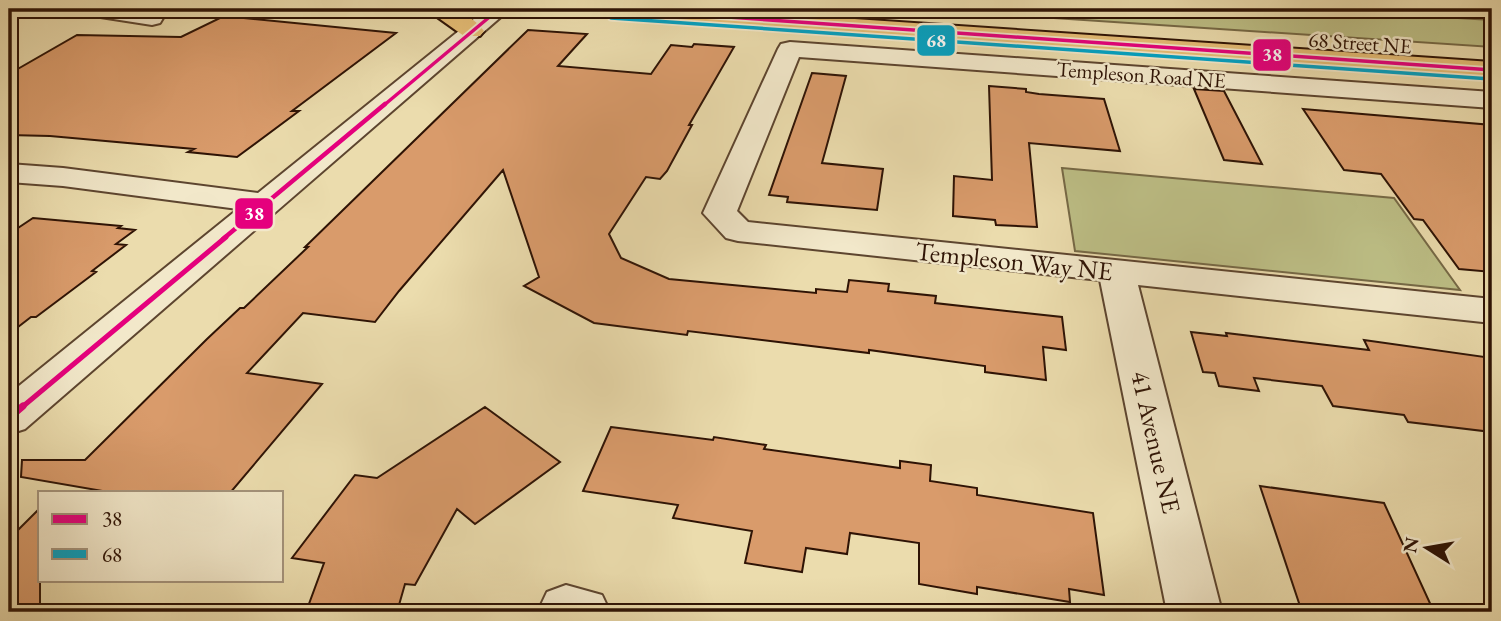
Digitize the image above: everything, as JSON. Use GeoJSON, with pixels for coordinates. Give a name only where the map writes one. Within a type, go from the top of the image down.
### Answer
{"type":"FeatureCollection","features":[{"type":"Feature","properties":{"kind":"main road"},"geometry":{"type":"LineString","coordinates":[[437,9],[472,31]]}},
{"type":"Feature","properties":{"kind":"main road","name":"68 Street NE"},"geometry":{"type":"LineString","coordinates":[[612,9],[1492,70]]}},
{"type":"Feature","properties":{"kind":"main road","name":"68 Street NE"},"geometry":{"type":"LineString","coordinates":[[851,9],[1492,52]]}},
{"type":"Feature","properties":{"kind":"street"},"geometry":{"type":"LineString","coordinates":[[94,9],[152,18]]}},
{"type":"Feature","properties":{"kind":"street"},"geometry":{"type":"LineString","coordinates":[[9,418],[499,9]]}},
{"type":"Feature","properties":{"kind":"street","name":"Templeson Road NE"},"geometry":{"type":"LineString","coordinates":[[790,49],[1492,100]]}},
{"type":"Feature","properties":{"kind":"street","name":"Templeson Way NE"},"geometry":{"type":"LineString","coordinates":[[790,49],[720,213],[738,231],[1492,310]]}},
{"type":"Feature","properties":{"kind":"street"},"geometry":{"type":"LineString","coordinates":[[9,173],[63,177],[264,203]]}},
{"type":"Feature","properties":{"kind":"street","name":"41 Avenue NE"},"geometry":{"type":"LineString","coordinates":[[1117,272],[1194,612]]}},
{"type":"Feature","properties":{"kind":"green space"},"geometry":{"type":"Polygon","coordinates":[[[919,9],[1304,9],[1492,20],[1492,47],[919,9]]]}},
{"type":"Feature","properties":{"kind":"green space"},"geometry":{"type":"Polygon","coordinates":[[[1062,168],[1394,198],[1460,290],[1075,251],[1062,168]]]}},
{"type":"Feature","properties":{"kind":"building"},"geometry":{"type":"Polygon","coordinates":[[[224,16],[396,33],[292,111],[299,111],[237,157],[188,152],[194,149],[9,135],[9,74],[77,35],[181,37],[224,16]]]}},
{"type":"Feature","properties":{"kind":"building"},"geometry":{"type":"Polygon","coordinates":[[[528,30],[587,34],[558,66],[651,74],[671,45],[734,47],[689,125],[692,125],[667,171],[660,179],[646,177],[609,234],[621,258],[669,279],[816,293],[816,289],[847,292],[849,280],[889,284],[888,291],[936,296],[935,303],[1062,317],[1066,350],[1043,347],[1046,380],[985,372],[985,366],[869,350],[869,353],[688,331],[687,335],[594,323],[524,286],[539,277],[503,170],[375,322],[303,313],[247,373],[322,384],[232,491],[102,491],[21,477],[22,460],[85,460],[207,339],[308,247],[305,247],[528,30]]]}},
{"type":"Feature","properties":{"kind":"building"},"geometry":{"type":"Polygon","coordinates":[[[812,73],[846,76],[822,163],[883,169],[877,210],[787,202],[788,197],[769,195],[812,73]]]}},
{"type":"Feature","properties":{"kind":"building"},"geometry":{"type":"Polygon","coordinates":[[[989,86],[1026,89],[1026,92],[1039,94],[1104,99],[1120,151],[1029,143],[1037,227],[996,225],[995,220],[953,216],[954,176],[992,180],[989,86]]]}},
{"type":"Feature","properties":{"kind":"building"},"geometry":{"type":"Polygon","coordinates":[[[1194,89],[1224,91],[1262,164],[1224,160],[1194,89]]]}},
{"type":"Feature","properties":{"kind":"building"},"geometry":{"type":"Polygon","coordinates":[[[1303,109],[1492,125],[1492,272],[1459,269],[1423,220],[1414,219],[1381,174],[1344,170],[1303,109]]]}},
{"type":"Feature","properties":{"kind":"building"},"geometry":{"type":"Polygon","coordinates":[[[33,218],[121,226],[118,228],[135,230],[116,244],[126,245],[92,271],[96,272],[9,334],[9,234],[33,218]]]}},
{"type":"Feature","properties":{"kind":"building"},"geometry":{"type":"Polygon","coordinates":[[[1191,332],[1227,336],[1226,333],[1369,350],[1364,340],[1492,358],[1492,432],[1408,422],[1404,415],[1333,406],[1322,386],[1254,378],[1259,391],[1219,386],[1215,373],[1203,372],[1191,332]]]}},
{"type":"Feature","properties":{"kind":"building"},"geometry":{"type":"Polygon","coordinates":[[[485,407],[560,462],[475,524],[457,509],[415,585],[405,584],[397,612],[306,612],[324,563],[292,558],[355,475],[377,478],[485,407]]]}},
{"type":"Feature","properties":{"kind":"building"},"geometry":{"type":"Polygon","coordinates":[[[611,427],[713,440],[714,437],[766,445],[764,449],[900,468],[900,461],[931,465],[930,481],[977,488],[977,495],[1093,513],[1104,595],[1069,589],[1070,602],[977,587],[977,594],[919,584],[919,543],[850,533],[847,554],[806,548],[802,572],[745,563],[752,531],[673,518],[678,505],[583,491],[611,427]]]}},
{"type":"Feature","properties":{"kind":"building"},"geometry":{"type":"Polygon","coordinates":[[[1260,486],[1384,503],[1434,612],[1302,612],[1260,486]]]}},
{"type":"Feature","properties":{"kind":"building"},"geometry":{"type":"Polygon","coordinates":[[[38,510],[40,612],[9,612],[9,539],[38,510]]]}},
{"type":"Feature","properties":{"kind":"transit line","name":"38"},"geometry":{"type":"LineString","coordinates":[[9,418],[499,9]]}},
{"type":"Feature","properties":{"kind":"transit line","name":"38"},"geometry":{"type":"LineString","coordinates":[[612,9],[1492,70]]}},
{"type":"Feature","properties":{"kind":"transit line","name":"68"},"geometry":{"type":"LineString","coordinates":[[611,18],[1491,79]]}}]}
